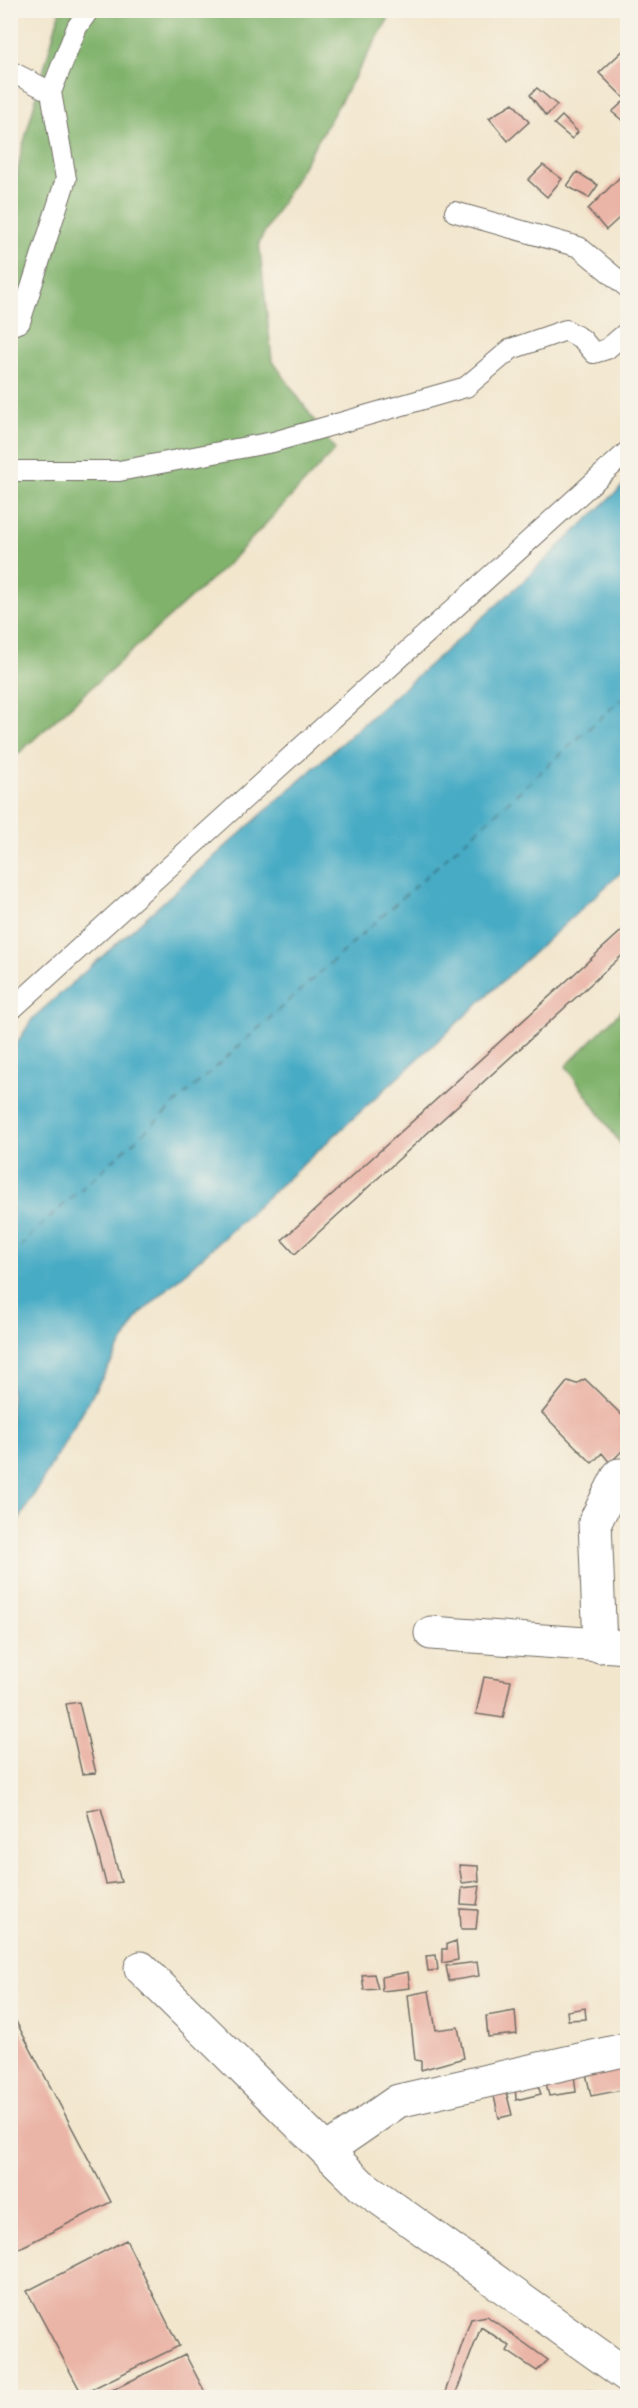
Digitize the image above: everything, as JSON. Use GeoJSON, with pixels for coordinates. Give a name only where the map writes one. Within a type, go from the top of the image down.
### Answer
{"type":"FeatureCollection","features":[{"type":"Feature","properties":{"kind":"street"},"geometry":{"type":"LineString","coordinates":[[431,1633],[614,1647],[594,1522],[619,1475]]}},
{"type":"Feature","properties":{"kind":"street"},"geometry":{"type":"LineString","coordinates":[[141,1968],[361,2185],[627,2376]]}},
{"type":"Feature","properties":{"kind":"street"},"geometry":{"type":"LineString","coordinates":[[327,2150],[398,2101],[627,2049]]}},
{"type":"Feature","properties":{"kind":"lane"},"geometry":{"type":"LineString","coordinates":[[10,326],[20,322],[66,179],[51,92],[77,27],[89,10]]}},
{"type":"Feature","properties":{"kind":"lane"},"geometry":{"type":"LineString","coordinates":[[10,71],[51,92]]}},
{"type":"Feature","properties":{"kind":"lane"},"geometry":{"type":"LineString","coordinates":[[455,212],[579,248],[627,288]]}},
{"type":"Feature","properties":{"kind":"lane"},"geometry":{"type":"LineString","coordinates":[[10,471],[119,471],[273,442],[466,387],[511,349],[566,330],[582,339],[594,353],[607,349],[627,332]]}},
{"type":"Feature","properties":{"kind":"lane"},"geometry":{"type":"LineString","coordinates":[[10,1011],[627,451]]}},
{"type":"Feature","properties":{"kind":"green space"},"geometry":{"type":"Polygon","coordinates":[[[60,11],[393,11],[259,242],[272,360],[335,450],[227,565],[11,760],[11,207],[21,153],[60,11]]]}},
{"type":"Feature","properties":{"kind":"green space"},"geometry":{"type":"Polygon","coordinates":[[[627,1005],[627,1153],[566,1066],[627,1005]]]}},
{"type":"Feature","properties":{"kind":"water"},"geometry":{"type":"Polygon","coordinates":[[[627,482],[627,867],[139,1315],[11,1534],[11,1052],[33,1018],[519,585],[627,482]]]}},
{"type":"Feature","properties":{"kind":"building"},"geometry":{"type":"Polygon","coordinates":[[[628,46],[628,102],[599,73],[628,46]]]}},
{"type":"Feature","properties":{"kind":"building"},"geometry":{"type":"Polygon","coordinates":[[[537,88],[557,105],[546,116],[530,95],[537,88]]]}},
{"type":"Feature","properties":{"kind":"building"},"geometry":{"type":"Polygon","coordinates":[[[623,102],[628,106],[628,125],[612,112],[623,102]]]}},
{"type":"Feature","properties":{"kind":"building"},"geometry":{"type":"Polygon","coordinates":[[[513,103],[529,122],[508,141],[489,118],[513,103]]]}},
{"type":"Feature","properties":{"kind":"building"},"geometry":{"type":"Polygon","coordinates":[[[562,116],[578,132],[572,139],[554,124],[562,116]]]}},
{"type":"Feature","properties":{"kind":"building"},"geometry":{"type":"Polygon","coordinates":[[[543,165],[562,179],[547,197],[528,180],[543,165]]]}},
{"type":"Feature","properties":{"kind":"building"},"geometry":{"type":"Polygon","coordinates":[[[628,169],[628,210],[606,230],[588,209],[628,169]]]}},
{"type":"Feature","properties":{"kind":"building"},"geometry":{"type":"Polygon","coordinates":[[[577,172],[598,185],[589,198],[567,186],[577,172]]]}},
{"type":"Feature","properties":{"kind":"building"},"geometry":{"type":"Polygon","coordinates":[[[628,925],[628,950],[295,1254],[282,1240],[628,925]]]}},
{"type":"Feature","properties":{"kind":"building"},"geometry":{"type":"Polygon","coordinates":[[[585,1379],[628,1421],[625,1432],[628,1434],[628,1445],[610,1463],[602,1453],[592,1463],[542,1413],[568,1381],[576,1384],[585,1379]]]}},
{"type":"Feature","properties":{"kind":"building"},"geometry":{"type":"Polygon","coordinates":[[[484,1677],[511,1681],[503,1718],[476,1714],[484,1677]]]}},
{"type":"Feature","properties":{"kind":"building"},"geometry":{"type":"Polygon","coordinates":[[[79,1702],[96,1773],[82,1774],[66,1704],[79,1702]]]}},
{"type":"Feature","properties":{"kind":"building"},"geometry":{"type":"Polygon","coordinates":[[[101,1808],[121,1882],[106,1884],[87,1810],[101,1808]]]}},
{"type":"Feature","properties":{"kind":"building"},"geometry":{"type":"Polygon","coordinates":[[[459,1865],[478,1866],[479,1881],[462,1883],[459,1865]]]}},
{"type":"Feature","properties":{"kind":"building"},"geometry":{"type":"Polygon","coordinates":[[[480,1886],[477,1905],[461,1904],[462,1888],[480,1886]]]}},
{"type":"Feature","properties":{"kind":"building"},"geometry":{"type":"Polygon","coordinates":[[[460,1909],[478,1910],[476,1929],[461,1929],[460,1909]]]}},
{"type":"Feature","properties":{"kind":"building"},"geometry":{"type":"Polygon","coordinates":[[[456,1941],[458,1960],[442,1963],[442,1949],[447,1949],[447,1944],[456,1941]]]}},
{"type":"Feature","properties":{"kind":"building"},"geometry":{"type":"Polygon","coordinates":[[[436,1955],[438,1970],[428,1971],[426,1956],[436,1955]]]}},
{"type":"Feature","properties":{"kind":"building"},"geometry":{"type":"Polygon","coordinates":[[[477,1962],[479,1976],[449,1981],[446,1966],[477,1962]]]}},
{"type":"Feature","properties":{"kind":"building"},"geometry":{"type":"Polygon","coordinates":[[[408,1972],[410,1988],[382,1991],[381,1977],[408,1972]]]}},
{"type":"Feature","properties":{"kind":"building"},"geometry":{"type":"Polygon","coordinates":[[[374,1974],[378,1989],[364,1990],[362,1975],[374,1974]]]}},
{"type":"Feature","properties":{"kind":"building"},"geometry":{"type":"Polygon","coordinates":[[[429,1991],[436,2030],[458,2027],[464,2058],[421,2070],[421,2061],[415,2060],[408,1995],[429,1991]]]}},
{"type":"Feature","properties":{"kind":"building"},"geometry":{"type":"Polygon","coordinates":[[[585,2008],[586,2019],[568,2020],[567,2011],[585,2008]]]}},
{"type":"Feature","properties":{"kind":"building"},"geometry":{"type":"Polygon","coordinates":[[[10,2010],[111,2202],[10,2253],[10,2010]]]}},
{"type":"Feature","properties":{"kind":"building"},"geometry":{"type":"Polygon","coordinates":[[[515,2011],[517,2034],[488,2037],[486,2016],[515,2011]]]}},
{"type":"Feature","properties":{"kind":"building"},"geometry":{"type":"Polygon","coordinates":[[[628,2061],[628,2089],[591,2096],[585,2069],[628,2061]]]}},
{"type":"Feature","properties":{"kind":"building"},"geometry":{"type":"Polygon","coordinates":[[[574,2074],[576,2092],[549,2096],[545,2078],[574,2074]]]}},
{"type":"Feature","properties":{"kind":"building"},"geometry":{"type":"Polygon","coordinates":[[[535,2078],[541,2094],[516,2100],[515,2084],[535,2078]]]}},
{"type":"Feature","properties":{"kind":"building"},"geometry":{"type":"Polygon","coordinates":[[[505,2087],[512,2115],[499,2118],[492,2088],[505,2087]]]}},
{"type":"Feature","properties":{"kind":"building"},"geometry":{"type":"Polygon","coordinates":[[[126,2240],[179,2346],[82,2394],[27,2291],[126,2240]]]}},
{"type":"Feature","properties":{"kind":"building"},"geometry":{"type":"Polygon","coordinates":[[[487,2316],[548,2360],[537,2371],[507,2351],[510,2346],[481,2327],[454,2398],[443,2398],[471,2319],[487,2316]]]}},
{"type":"Feature","properties":{"kind":"building"},"geometry":{"type":"Polygon","coordinates":[[[185,2354],[208,2398],[96,2398],[185,2354]]]}},
{"type":"Feature","properties":{"kind":"building"},"geometry":{"type":"Polygon","coordinates":[[[587,2390],[608,2397],[608,2398],[584,2398],[587,2390]]]}},
{"type":"Feature","properties":{"kind":"ferry route"},"geometry":{"type":"LineString","coordinates":[[10,1259],[35,1231],[628,693]]}}]}
